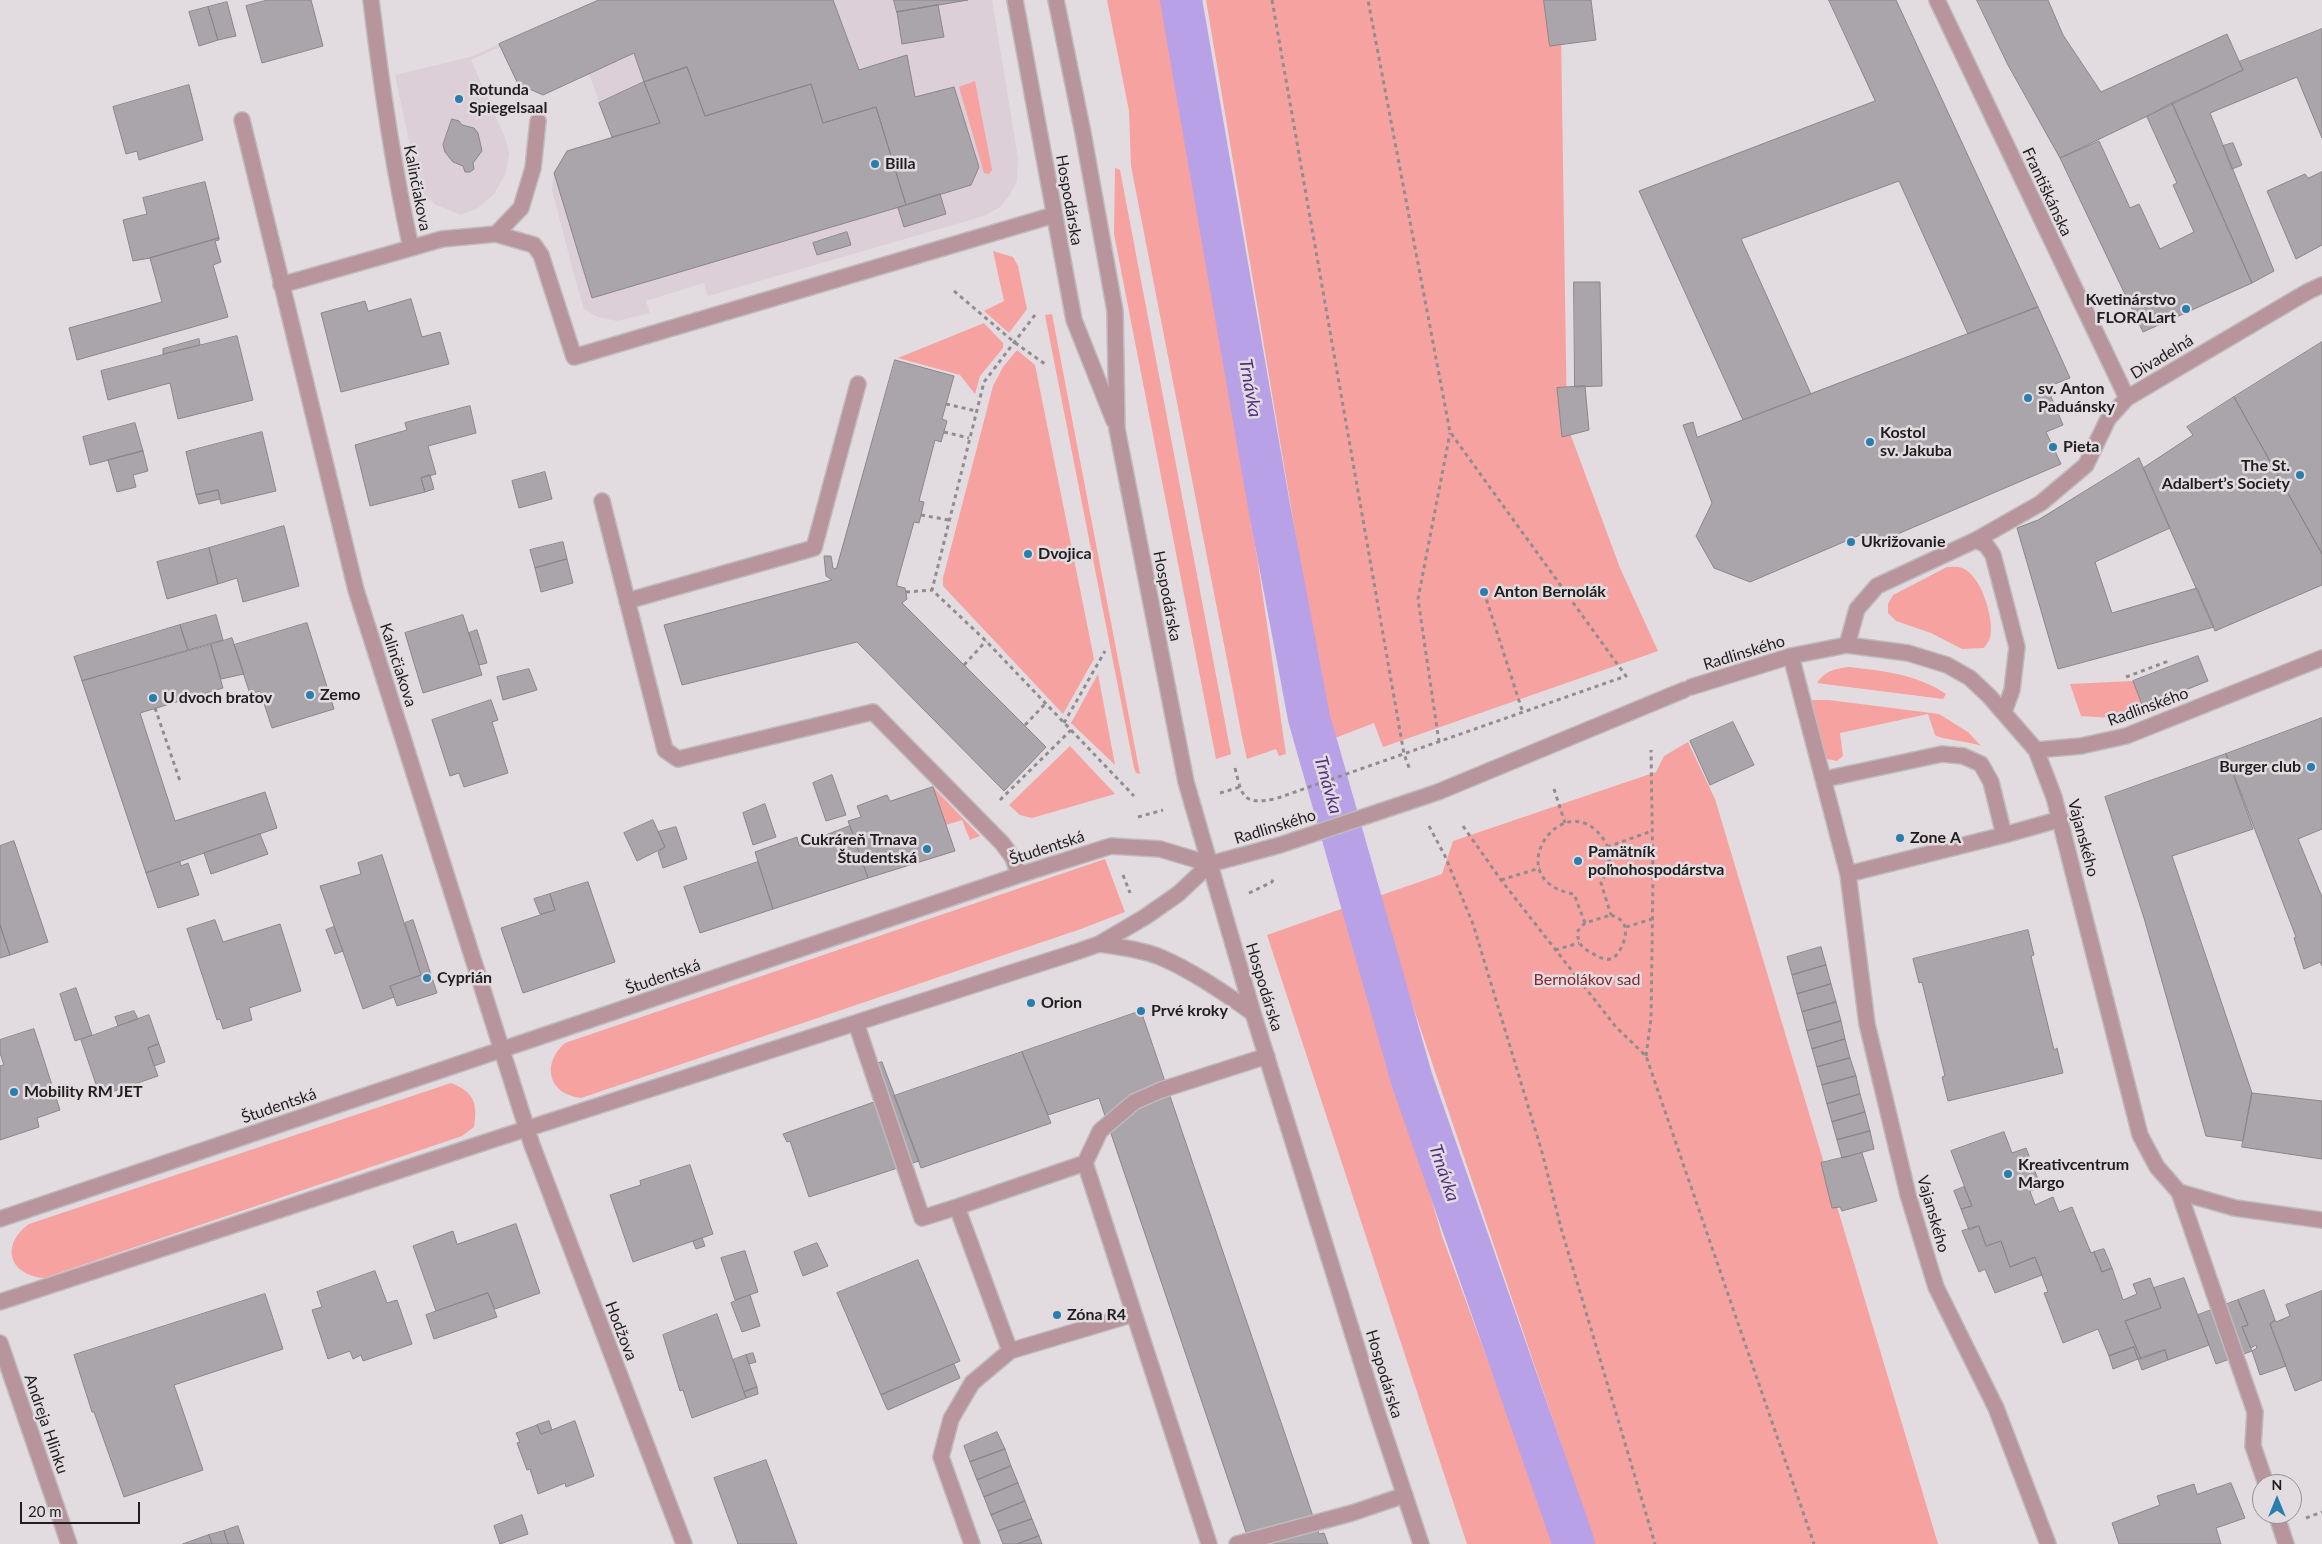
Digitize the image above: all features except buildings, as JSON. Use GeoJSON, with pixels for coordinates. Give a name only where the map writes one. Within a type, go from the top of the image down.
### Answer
{"type":"FeatureCollection","features":[{"type":"Feature","properties":{"kind":"street","name":"Kalinčiakova"},"geometry":{"type":"LineString","coordinates":[[280,285],[411,248],[380,83],[371,0]]}},
{"type":"Feature","properties":{"kind":"street","name":"Hospodárska"},"geometry":{"type":"LineString","coordinates":[[1015,0],[1074,320],[1117,429]]}},
{"type":"Feature","properties":{"kind":"street","name":"Hospodárska"},"geometry":{"type":"LineString","coordinates":[[1056,0],[1084,133],[1115,311],[1117,429],[1175,736],[1186,782],[1253,1013],[1422,1544]]}},
{"type":"Feature","properties":{"kind":"street","name":"Františkánska"},"geometry":{"type":"LineString","coordinates":[[1937,0],[2127,398]]}},
{"type":"Feature","properties":{"kind":"street","name":"Kalinčiakova"},"geometry":{"type":"LineString","coordinates":[[242,120],[280,285],[356,590],[527,1129]]}},
{"type":"Feature","properties":{"kind":"street"},"geometry":{"type":"LineString","coordinates":[[496,234],[521,208],[533,168],[538,121]]}},
{"type":"Feature","properties":{"kind":"street"},"geometry":{"type":"LineString","coordinates":[[411,248],[442,239],[496,234],[534,244],[541,254],[574,357],[1054,215]]}},
{"type":"Feature","properties":{"kind":"street","name":"Divadelná"},"geometry":{"type":"LineString","coordinates":[[1847,645],[1857,608],[1877,586],[1976,540],[2041,503],[2086,465],[2108,419],[2127,398],[2322,285]]}},
{"type":"Feature","properties":{"kind":"street"},"geometry":{"type":"LineString","coordinates":[[627,601],[814,548],[858,384]]}},
{"type":"Feature","properties":{"kind":"street"},"geometry":{"type":"LineString","coordinates":[[602,501],[665,750],[678,759],[873,712],[980,820],[1014,858],[1019,875]]}},
{"type":"Feature","properties":{"kind":"street"},"geometry":{"type":"LineString","coordinates":[[1976,540],[1986,545],[1993,555],[2017,647],[2012,690],[2004,712]]}},
{"type":"Feature","properties":{"kind":"street","name":"Radlinského"},"geometry":{"type":"LineString","coordinates":[[1210,864],[1290,842],[1380,812],[1495,769],[1688,688],[1790,656],[1847,645],[1908,653],[1947,665],[1970,678],[2004,712],[2036,750],[2081,746],[2126,736],[2322,658]]}},
{"type":"Feature","properties":{"kind":"street","name":"Vajanského"},"geometry":{"type":"LineString","coordinates":[[1790,656],[1825,779],[1848,874],[1867,1024],[1911,1205],[1936,1287],[1996,1408],[2048,1544]]}},
{"type":"Feature","properties":{"kind":"street","name":"Vajanského"},"geometry":{"type":"LineString","coordinates":[[2036,750],[2061,819],[2140,1134],[2158,1167],[2179,1192]]}},
{"type":"Feature","properties":{"kind":"street"},"geometry":{"type":"LineString","coordinates":[[1825,779],[1942,754],[1963,756],[1981,764],[1991,782],[2004,835]]}},
{"type":"Feature","properties":{"kind":"street"},"geometry":{"type":"LineString","coordinates":[[1848,874],[2061,819]]}},
{"type":"Feature","properties":{"kind":"street","name":"Študentská"},"geometry":{"type":"LineString","coordinates":[[0,1219],[1019,875],[1111,846],[1160,849],[1210,864]]}},
{"type":"Feature","properties":{"kind":"street"},"geometry":{"type":"LineString","coordinates":[[0,1302],[1099,944],[1146,917],[1178,894],[1210,864]]}},
{"type":"Feature","properties":{"kind":"street"},"geometry":{"type":"LineString","coordinates":[[1099,944],[1134,949],[1160,957],[1208,982],[1253,1013]]}},
{"type":"Feature","properties":{"kind":"street"},"geometry":{"type":"LineString","coordinates":[[856,1023],[922,1218],[1085,1163]]}},
{"type":"Feature","properties":{"kind":"street"},"geometry":{"type":"LineString","coordinates":[[1209,1544],[1085,1163],[1100,1131],[1134,1102],[1161,1090],[1267,1056]]}},
{"type":"Feature","properties":{"kind":"street","name":"Hodžova"},"geometry":{"type":"LineString","coordinates":[[527,1129],[684,1544]]}},
{"type":"Feature","properties":{"kind":"street"},"geometry":{"type":"LineString","coordinates":[[2179,1192],[2235,1208],[2322,1220]]}},
{"type":"Feature","properties":{"kind":"street"},"geometry":{"type":"LineString","coordinates":[[2179,1192],[2255,1412],[2253,1446],[2263,1474]]}},
{"type":"Feature","properties":{"kind":"street"},"geometry":{"type":"LineString","coordinates":[[957,1207],[1010,1351]]}},
{"type":"Feature","properties":{"kind":"street"},"geometry":{"type":"LineString","coordinates":[[972,1544],[941,1457],[951,1419],[972,1384],[1010,1351],[1134,1314]]}},
{"type":"Feature","properties":{"kind":"street","name":"Andreja Hlinku"},"geometry":{"type":"LineString","coordinates":[[0,1344],[69,1544]]}},
{"type":"Feature","properties":{"kind":"street"},"geometry":{"type":"LineString","coordinates":[[1237,1544],[1352,1513],[1405,1495]]}},
{"type":"Feature","properties":{"kind":"street"},"geometry":{"type":"LineString","coordinates":[[2279,1524],[2286,1544]]}},
{"type":"Feature","properties":{"kind":"path"},"geometry":{"type":"LineString","coordinates":[[1272,0],[1404,754]]}},
{"type":"Feature","properties":{"kind":"path"},"geometry":{"type":"LineString","coordinates":[[1368,0],[1450,432],[1418,598],[1439,742]]}},
{"type":"Feature","properties":{"kind":"path"},"geometry":{"type":"LineString","coordinates":[[954,291],[1014,342],[1045,364]]}},
{"type":"Feature","properties":{"kind":"path"},"geometry":{"type":"LineString","coordinates":[[932,590],[984,382],[1035,315]]}},
{"type":"Feature","properties":{"kind":"path"},"geometry":{"type":"LineString","coordinates":[[946,404],[976,411]]}},
{"type":"Feature","properties":{"kind":"path"},"geometry":{"type":"LineString","coordinates":[[944,432],[969,438]]}},
{"type":"Feature","properties":{"kind":"path"},"geometry":{"type":"LineString","coordinates":[[1235,768],[1242,795],[1248,800],[1260,802],[1275,799],[1626,676],[1450,432]]}},
{"type":"Feature","properties":{"kind":"path"},"geometry":{"type":"LineString","coordinates":[[921,515],[949,520]]}},
{"type":"Feature","properties":{"kind":"path"},"geometry":{"type":"LineString","coordinates":[[906,592],[932,590],[986,641],[1134,796]]}},
{"type":"Feature","properties":{"kind":"path"},"geometry":{"type":"LineString","coordinates":[[1484,592],[1524,713]]}},
{"type":"Feature","properties":{"kind":"path"},"geometry":{"type":"LineString","coordinates":[[964,665],[986,641]]}},
{"type":"Feature","properties":{"kind":"path"},"geometry":{"type":"LineString","coordinates":[[1064,723],[1105,651]]}},
{"type":"Feature","properties":{"kind":"path"},"geometry":{"type":"LineString","coordinates":[[2126,678],[2166,662],[2168,668]]}},
{"type":"Feature","properties":{"kind":"path"},"geometry":{"type":"LineString","coordinates":[[1025,725],[1046,703]]}},
{"type":"Feature","properties":{"kind":"path"},"geometry":{"type":"LineString","coordinates":[[155,708],[180,780]]}},
{"type":"Feature","properties":{"kind":"path"},"geometry":{"type":"LineString","coordinates":[[980,820],[1071,730]]}},
{"type":"Feature","properties":{"kind":"path"},"geometry":{"type":"LineString","coordinates":[[1651,750],[1651,1020],[1646,1056],[1814,1544]]}},
{"type":"Feature","properties":{"kind":"path"},"geometry":{"type":"LineString","coordinates":[[1226,791],[1240,787]]}},
{"type":"Feature","properties":{"kind":"path"},"geometry":{"type":"LineString","coordinates":[[1554,789],[1565,823]]}},
{"type":"Feature","properties":{"kind":"path"},"geometry":{"type":"LineString","coordinates":[[1585,923],[1574,894],[1562,892],[1552,886],[1544,878],[1540,868],[1538,857],[1546,835],[1565,823],[1589,825],[1599,833],[1607,847],[1610,854],[1609,866],[1601,883],[1611,915]]}},
{"type":"Feature","properties":{"kind":"path"},"geometry":{"type":"LineString","coordinates":[[1463,826],[1501,880],[1616,1028],[1646,1056]]}},
{"type":"Feature","properties":{"kind":"path"},"geometry":{"type":"LineString","coordinates":[[1607,847],[1652,831]]}},
{"type":"Feature","properties":{"kind":"path"},"geometry":{"type":"LineString","coordinates":[[1431,833],[1445,856],[1476,933],[1542,1152],[1561,1228],[1655,1544]]}},
{"type":"Feature","properties":{"kind":"path"},"geometry":{"type":"LineString","coordinates":[[1501,880],[1540,868]]}},
{"type":"Feature","properties":{"kind":"path"},"geometry":{"type":"LineString","coordinates":[[1122,874],[1132,899]]}},
{"type":"Feature","properties":{"kind":"path"},"geometry":{"type":"LineString","coordinates":[[1611,915],[1619,918],[1626,927],[1618,955],[1612,959],[1604,959],[1584,949],[1579,943],[1577,932],[1585,923],[1611,915]]}},
{"type":"Feature","properties":{"kind":"path"},"geometry":{"type":"LineString","coordinates":[[1626,927],[1652,919]]}},
{"type":"Feature","properties":{"kind":"path"},"geometry":{"type":"LineString","coordinates":[[1555,950],[1579,943]]}},
{"type":"Feature","properties":{"kind":"shaded area"},"geometry":{"type":"Polygon","coordinates":[[[599,0],[992,0],[1018,158],[1017,181],[1010,195],[1000,207],[984,216],[708,296],[704,283],[646,301],[650,313],[617,321],[598,317],[584,309],[552,190],[554,173],[567,151],[612,137],[589,74],[500,47],[471,60],[506,140],[509,154],[506,173],[494,194],[478,208],[461,215],[436,205],[419,190],[395,75],[470,57],[599,0]]]}},
{"type":"Feature","properties":{"kind":"green space"},"geometry":{"type":"Polygon","coordinates":[[[1107,0],[1164,0],[1258,563],[1286,754],[1279,756],[1276,749],[1247,759],[1131,166],[1129,111],[1107,0]]]}},
{"type":"Feature","properties":{"kind":"green space"},"geometry":{"type":"Polygon","coordinates":[[[1206,0],[1553,0],[1561,33],[1567,425],[1620,568],[1658,651],[1383,747],[1374,723],[1330,740],[1206,0]]]}},
{"type":"Feature","properties":{"kind":"green space"},"geometry":{"type":"Polygon","coordinates":[[[975,81],[992,170],[989,174],[984,173],[959,87],[975,81]]]}},
{"type":"Feature","properties":{"kind":"green space"},"geometry":{"type":"Polygon","coordinates":[[[1115,168],[1120,170],[1231,754],[1216,759],[1114,234],[1115,168]]]}},
{"type":"Feature","properties":{"kind":"green space"},"geometry":{"type":"Polygon","coordinates":[[[993,251],[1013,257],[1018,266],[1027,309],[1009,333],[984,311],[1004,301],[993,251]]]}},
{"type":"Feature","properties":{"kind":"green space"},"geometry":{"type":"Polygon","coordinates":[[[1052,314],[1140,774],[1136,773],[1134,768],[1045,315],[1052,314]]]}},
{"type":"Feature","properties":{"kind":"green space"},"geometry":{"type":"Polygon","coordinates":[[[984,323],[1003,343],[1003,348],[980,376],[975,394],[960,375],[898,358],[984,323]]]}},
{"type":"Feature","properties":{"kind":"green space"},"geometry":{"type":"Polygon","coordinates":[[[1017,350],[1035,365],[1094,659],[1063,714],[943,586],[943,578],[993,386],[1003,367],[1017,350]]]}},
{"type":"Feature","properties":{"kind":"green space"},"geometry":{"type":"Polygon","coordinates":[[[1947,567],[1960,567],[1969,572],[1981,588],[1988,610],[1991,630],[1990,638],[1984,648],[1962,649],[1931,633],[1896,621],[1888,613],[1888,604],[1893,595],[1947,567]]]}},
{"type":"Feature","properties":{"kind":"green space"},"geometry":{"type":"Polygon","coordinates":[[[1849,667],[1899,674],[1935,687],[1946,694],[1943,699],[1817,683],[1824,675],[1831,671],[1849,667]]]}},
{"type":"Feature","properties":{"kind":"green space"},"geometry":{"type":"Polygon","coordinates":[[[1098,674],[1115,765],[1071,723],[1098,674]]]}},
{"type":"Feature","properties":{"kind":"green space"},"geometry":{"type":"Polygon","coordinates":[[[2133,681],[2143,707],[2111,718],[2081,716],[2070,684],[2133,681]]]}},
{"type":"Feature","properties":{"kind":"green space"},"geometry":{"type":"Polygon","coordinates":[[[1811,700],[1829,700],[1939,714],[1968,732],[1981,746],[1935,735],[1928,714],[1840,733],[1843,756],[1837,761],[1827,759],[1824,754],[1811,700]]]}},
{"type":"Feature","properties":{"kind":"green space","name":"Bernolákov sad"},"geometry":{"type":"Polygon","coordinates":[[[1688,742],[1715,799],[1938,1544],[1595,1544],[1376,897],[1442,874],[1453,841],[1656,772],[1664,756],[1688,742]]]}},
{"type":"Feature","properties":{"kind":"green space"},"geometry":{"type":"Polygon","coordinates":[[[1070,746],[1115,794],[1032,818],[1020,815],[1009,805],[1070,746]]]}},
{"type":"Feature","properties":{"kind":"green space"},"geometry":{"type":"Polygon","coordinates":[[[933,787],[980,836],[970,840],[962,820],[946,825],[933,787]]]}},
{"type":"Feature","properties":{"kind":"green space"},"geometry":{"type":"Polygon","coordinates":[[[1105,859],[1125,912],[1078,930],[581,1098],[561,1091],[552,1077],[553,1060],[557,1051],[565,1043],[1105,859]]]}},
{"type":"Feature","properties":{"kind":"green space"},"geometry":{"type":"Polygon","coordinates":[[[1347,907],[1442,1236],[1555,1544],[1467,1544],[1267,935],[1347,907]]]}},
{"type":"Feature","properties":{"kind":"green space"},"geometry":{"type":"Polygon","coordinates":[[[451,1083],[465,1090],[473,1099],[475,1105],[474,1127],[462,1136],[44,1278],[32,1276],[23,1271],[12,1258],[14,1241],[29,1224],[451,1083]]]}},
{"type":"Feature","properties":{"kind":"waterway","name":"Trnávka"},"geometry":{"type":"LineString","coordinates":[[1181,0],[1269,506],[1309,718],[1412,1080],[1574,1544]]}},
{"type":"Feature","properties":{"kind":"place","name":"Rotunda Spiegelsaal"},"geometry":{"type":"Point","coordinates":[459,99]}},
{"type":"Feature","properties":{"kind":"place","name":"Billa"},"geometry":{"type":"Point","coordinates":[875,164]}},
{"type":"Feature","properties":{"kind":"place","name":"Kvetinárstvo FLORALart"},"geometry":{"type":"Point","coordinates":[2186,309]}},
{"type":"Feature","properties":{"kind":"place","name":"sv. Anton Paduánsky"},"geometry":{"type":"Point","coordinates":[2028,398]}},
{"type":"Feature","properties":{"kind":"place","name":"Kostol sv. Jakuba"},"geometry":{"type":"Point","coordinates":[1870,442]}},
{"type":"Feature","properties":{"kind":"place","name":"Pieta"},"geometry":{"type":"Point","coordinates":[2053,447]}},
{"type":"Feature","properties":{"kind":"place","name":"The St. Adalbert’s Society"},"geometry":{"type":"Point","coordinates":[2300,475]}},
{"type":"Feature","properties":{"kind":"place","name":"Ukrižovanie"},"geometry":{"type":"Point","coordinates":[1851,542]}},
{"type":"Feature","properties":{"kind":"place","name":"Dvojica"},"geometry":{"type":"Point","coordinates":[1028,554]}},
{"type":"Feature","properties":{"kind":"place","name":"Anton Bernolák"},"geometry":{"type":"Point","coordinates":[1484,592]}},
{"type":"Feature","properties":{"kind":"place","name":"Zemo"},"geometry":{"type":"Point","coordinates":[310,695]}},
{"type":"Feature","properties":{"kind":"place","name":"U dvoch bratov"},"geometry":{"type":"Point","coordinates":[153,698]}},
{"type":"Feature","properties":{"kind":"place","name":"Burger club"},"geometry":{"type":"Point","coordinates":[2311,767]}},
{"type":"Feature","properties":{"kind":"place","name":"Zone A"},"geometry":{"type":"Point","coordinates":[1900,838]}},
{"type":"Feature","properties":{"kind":"place","name":"Cukráreň Trnava Študentská"},"geometry":{"type":"Point","coordinates":[927,849]}},
{"type":"Feature","properties":{"kind":"place","name":"Pamätník poľnohospodárstva"},"geometry":{"type":"Point","coordinates":[1578,861]}},
{"type":"Feature","properties":{"kind":"place","name":"Cyprián"},"geometry":{"type":"Point","coordinates":[427,978]}},
{"type":"Feature","properties":{"kind":"place","name":"Orion"},"geometry":{"type":"Point","coordinates":[1031,1003]}},
{"type":"Feature","properties":{"kind":"place","name":"Prvé kroky"},"geometry":{"type":"Point","coordinates":[1141,1011]}},
{"type":"Feature","properties":{"kind":"place","name":"Mobility RM JET"},"geometry":{"type":"Point","coordinates":[14,1092]}},
{"type":"Feature","properties":{"kind":"place","name":"Kreativcentrum Margo"},"geometry":{"type":"Point","coordinates":[2008,1174]}},
{"type":"Feature","properties":{"kind":"place","name":"Zóna R4"},"geometry":{"type":"Point","coordinates":[1057,1315]}}]}
